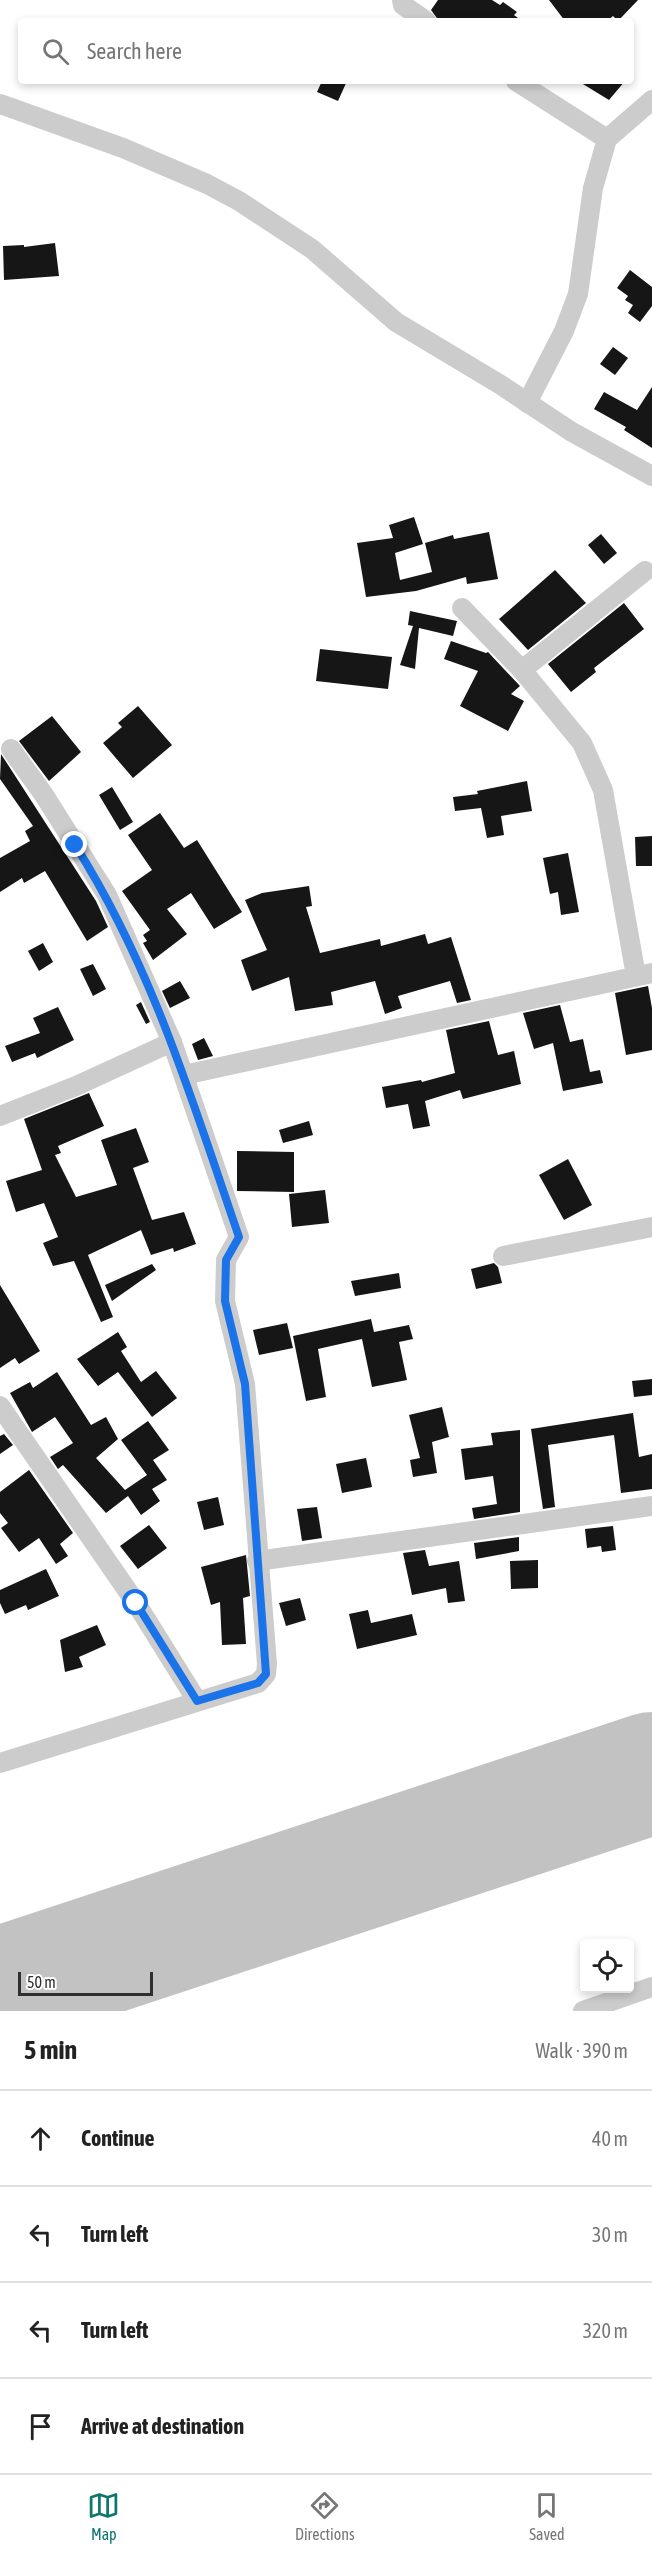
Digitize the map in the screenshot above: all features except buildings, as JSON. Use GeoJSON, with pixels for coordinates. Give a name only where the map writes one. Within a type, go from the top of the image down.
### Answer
{"type":"FeatureCollection","features":[{"type":"Feature","properties":{"kind":"street"},"geometry":{"type":"LineString","coordinates":[[402,0],[403,5],[422,18]]}},
{"type":"Feature","properties":{"kind":"street"},"geometry":{"type":"LineString","coordinates":[[521,84],[607,139]]}},
{"type":"Feature","properties":{"kind":"street"},"geometry":{"type":"LineString","coordinates":[[527,403],[564,331],[578,294],[592,188],[607,139],[652,100]]}},
{"type":"Feature","properties":{"kind":"street"},"geometry":{"type":"LineString","coordinates":[[0,104],[123,148],[207,184],[239,201],[312,249],[396,322],[527,403],[652,476]]}},
{"type":"Feature","properties":{"kind":"street"},"geometry":{"type":"LineString","coordinates":[[522,670],[645,571]]}},
{"type":"Feature","properties":{"kind":"street"},"geometry":{"type":"LineString","coordinates":[[184,1075],[644,975],[603,790],[582,743],[522,670],[462,608]]}},
{"type":"Feature","properties":{"kind":"street"},"geometry":{"type":"LineString","coordinates":[[0,1763],[258,1683],[266,1674],[245,1384],[225,1301],[226,1260],[239,1237],[172,1042],[107,895],[44,795],[11,749]]}},
{"type":"Feature","properties":{"kind":"street"},"geometry":{"type":"LineString","coordinates":[[0,1116],[76,1086],[172,1042]]}},
{"type":"Feature","properties":{"kind":"street"},"geometry":{"type":"LineString","coordinates":[[503,1256],[652,1227]]}},
{"type":"Feature","properties":{"kind":"street"},"geometry":{"type":"LineString","coordinates":[[0,1406],[136,1603],[197,1701]]}},
{"type":"Feature","properties":{"kind":"street"},"geometry":{"type":"LineString","coordinates":[[257,1561],[652,1506]]}},
{"type":"Feature","properties":{"kind":"street"},"geometry":{"type":"LineString","coordinates":[[583,2011],[652,1987]]}},
{"type":"Feature","properties":{"kind":"runway"},"geometry":{"type":"LineString","coordinates":[[0,1988],[652,1773]]}},
{"type":"Feature","properties":{"kind":"route"},"geometry":{"type":"LineString","coordinates":[[75,845],[107,895],[172,1042],[239,1237],[226,1260],[225,1301],[245,1384],[266,1674],[258,1683],[197,1701],[136,1603]]}}]}
